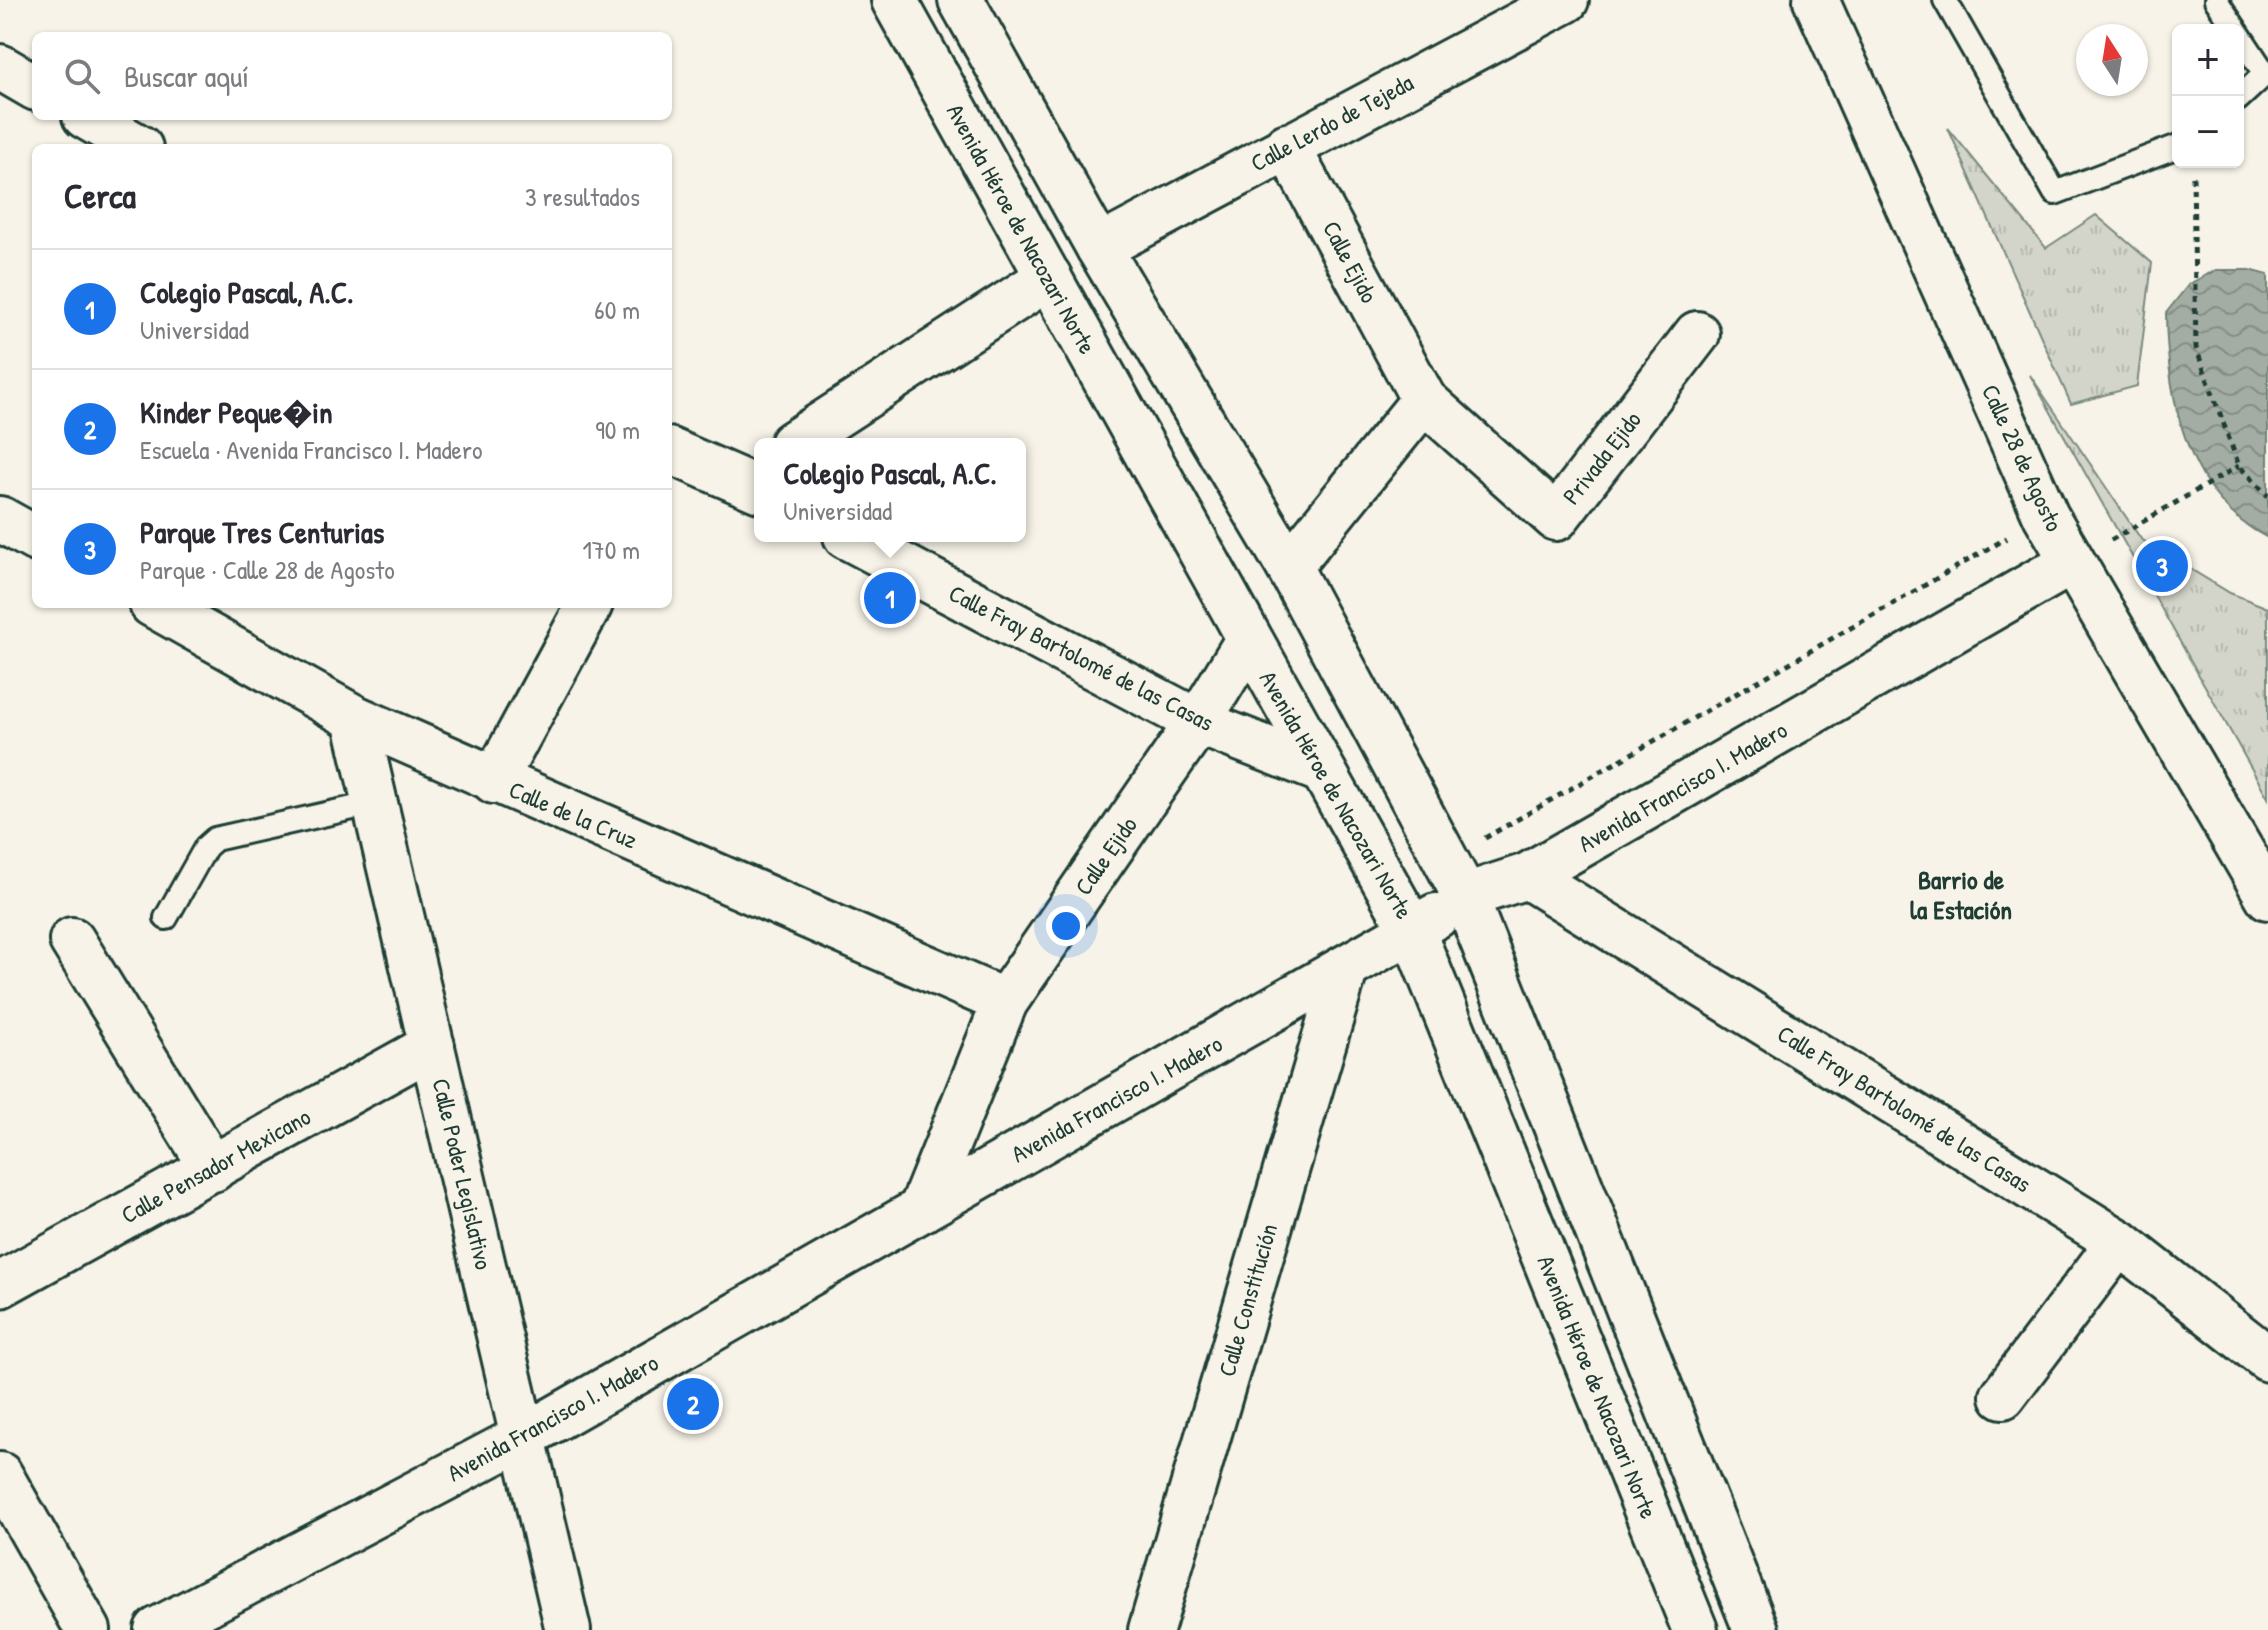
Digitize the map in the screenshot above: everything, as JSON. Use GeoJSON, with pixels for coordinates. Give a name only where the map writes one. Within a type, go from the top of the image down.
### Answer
{"type":"FeatureCollection","features":[{"type":"Feature","properties":{"kind":"street","name":"Avenida Héroe de Nacozari Norte"},"geometry":{"type":"LineString","coordinates":[[894,0],[1413,932],[1695,1630]]}},
{"type":"Feature","properties":{"kind":"street"},"geometry":{"type":"LineString","coordinates":[[961,0],[1099,248],[1289,567],[1465,896],[1756,1630]]}},
{"type":"Feature","properties":{"kind":"street","name":"Calle Lerdo de Tejeda"},"geometry":{"type":"LineString","coordinates":[[1099,248],[1566,0]]}},
{"type":"Feature","properties":{"kind":"street","name":"Calle 28 de Agosto"},"geometry":{"type":"LineString","coordinates":[[1816,0],[2046,516],[2268,897]]}},
{"type":"Feature","properties":{"kind":"street"},"geometry":{"type":"LineString","coordinates":[[0,67],[32,86]]}},
{"type":"Feature","properties":{"kind":"street"},"geometry":{"type":"LineString","coordinates":[[92,120],[133,144]]}},
{"type":"Feature","properties":{"kind":"street","name":"Calle Ejido"},"geometry":{"type":"LineString","coordinates":[[1287,146],[1424,400]]}},
{"type":"Feature","properties":{"kind":"street"},"geometry":{"type":"LineString","coordinates":[[801,438],[1049,277]]}},
{"type":"Feature","properties":{"kind":"street","name":"Privada Ejido"},"geometry":{"type":"LineString","coordinates":[[1424,400],[1556,518],[1697,334]]}},
{"type":"Feature","properties":{"kind":"street"},"geometry":{"type":"LineString","coordinates":[[1289,567],[1424,400]]}},
{"type":"Feature","properties":{"kind":"street"},"geometry":{"type":"LineString","coordinates":[[672,454],[753,478]]}},
{"type":"Feature","properties":{"kind":"street"},"geometry":{"type":"LineString","coordinates":[[0,519],[32,537]]}},
{"type":"Feature","properties":{"kind":"street","name":"Calle Fray Bartolomé de las Casas"},"geometry":{"type":"LineString","coordinates":[[857,542],[1198,722],[1321,770]]}},
{"type":"Feature","properties":{"kind":"street","name":"Avenida Francisco I. Madero"},"geometry":{"type":"LineString","coordinates":[[157,1630],[523,1437],[1413,932],[1465,896],[1527,876],[2072,562]]}},
{"type":"Feature","properties":{"kind":"street","name":"Calle de la Cruz"},"geometry":{"type":"LineString","coordinates":[[159,608],[355,718],[1005,1002]]}},
{"type":"Feature","properties":{"kind":"street"},"geometry":{"type":"LineString","coordinates":[[494,781],[588,608]]}},
{"type":"Feature","properties":{"kind":"street","name":"Calle Ejido"},"geometry":{"type":"LineString","coordinates":[[921,1210],[1005,1002],[1198,722],[1248,640]]}},
{"type":"Feature","properties":{"kind":"street","name":"Calle Poder Legislativo"},"geometry":{"type":"LineString","coordinates":[[355,718],[568,1630]]}},
{"type":"Feature","properties":{"kind":"street","name":"Calle Fray Bartolomé de las Casas"},"geometry":{"type":"LineString","coordinates":[[1527,876],[2119,1242],[2268,1359]]}},
{"type":"Feature","properties":{"kind":"street"},"geometry":{"type":"LineString","coordinates":[[72,940],[213,1169]]}},
{"type":"Feature","properties":{"kind":"street","name":"Calle Constitución"},"geometry":{"type":"LineString","coordinates":[[1151,1630],[1345,970]]}},
{"type":"Feature","properties":{"kind":"street","name":"Calle Pensador Mexicano"},"geometry":{"type":"LineString","coordinates":[[0,1285],[432,1046]]}},
{"type":"Feature","properties":{"kind":"street"},"geometry":{"type":"LineString","coordinates":[[2003,1396],[2119,1242]]}},
{"type":"Feature","properties":{"kind":"street"},"geometry":{"type":"LineString","coordinates":[[0,1475],[88,1630]]}},
{"type":"Feature","properties":{"kind":"lane"},"geometry":{"type":"LineString","coordinates":[[1945,0],[2055,193],[2172,148]]}},
{"type":"Feature","properties":{"kind":"lane"},"geometry":{"type":"LineString","coordinates":[[2216,0],[2232,24]]}},
{"type":"Feature","properties":{"kind":"lane"},"geometry":{"type":"LineString","coordinates":[[2244,42],[2265,74],[2244,93]]}},
{"type":"Feature","properties":{"kind":"lane"},"geometry":{"type":"LineString","coordinates":[[166,918],[206,847],[215,839],[375,803]]}},
{"type":"Feature","properties":{"kind":"path"},"geometry":{"type":"LineString","coordinates":[[2193,168],[2196,348],[2239,466],[2268,496]]}},
{"type":"Feature","properties":{"kind":"path"},"geometry":{"type":"LineString","coordinates":[[2072,562],[2239,466]]}},
{"type":"Feature","properties":{"kind":"green space"},"geometry":{"type":"Polygon","coordinates":[[[1948,128],[2046,248],[2096,215],[2152,263],[2137,386],[2071,404],[1948,128]]]}},
{"type":"Feature","properties":{"kind":"green space"},"geometry":{"type":"Polygon","coordinates":[[[2030,375],[2141,539],[2230,593],[2268,608],[2268,798],[2030,375]]]}},
{"type":"Feature","properties":{"kind":"water"},"geometry":{"type":"Polygon","coordinates":[[[2216,270],[2250,270],[2268,275],[2268,538],[2240,520],[2218,497],[2200,471],[2177,410],[2167,345],[2166,313],[2189,284],[2216,270]]]}},
{"type":"Feature","properties":{"kind":"place","name":"Parque Tres Centurias"},"geometry":{"type":"Point","coordinates":[2162,566]}},
{"type":"Feature","properties":{"kind":"place","name":"Colegio Pascal, A.C."},"geometry":{"type":"Point","coordinates":[890,598]}},
{"type":"Feature","properties":{"kind":"place","name":"Kinder Peque�in"},"geometry":{"type":"Point","coordinates":[693,1404]}},
{"type":"Feature","properties":{"kind":"district","name":"Barrio de la Estación"},"geometry":{"type":"Point","coordinates":[1961,895]}}]}
